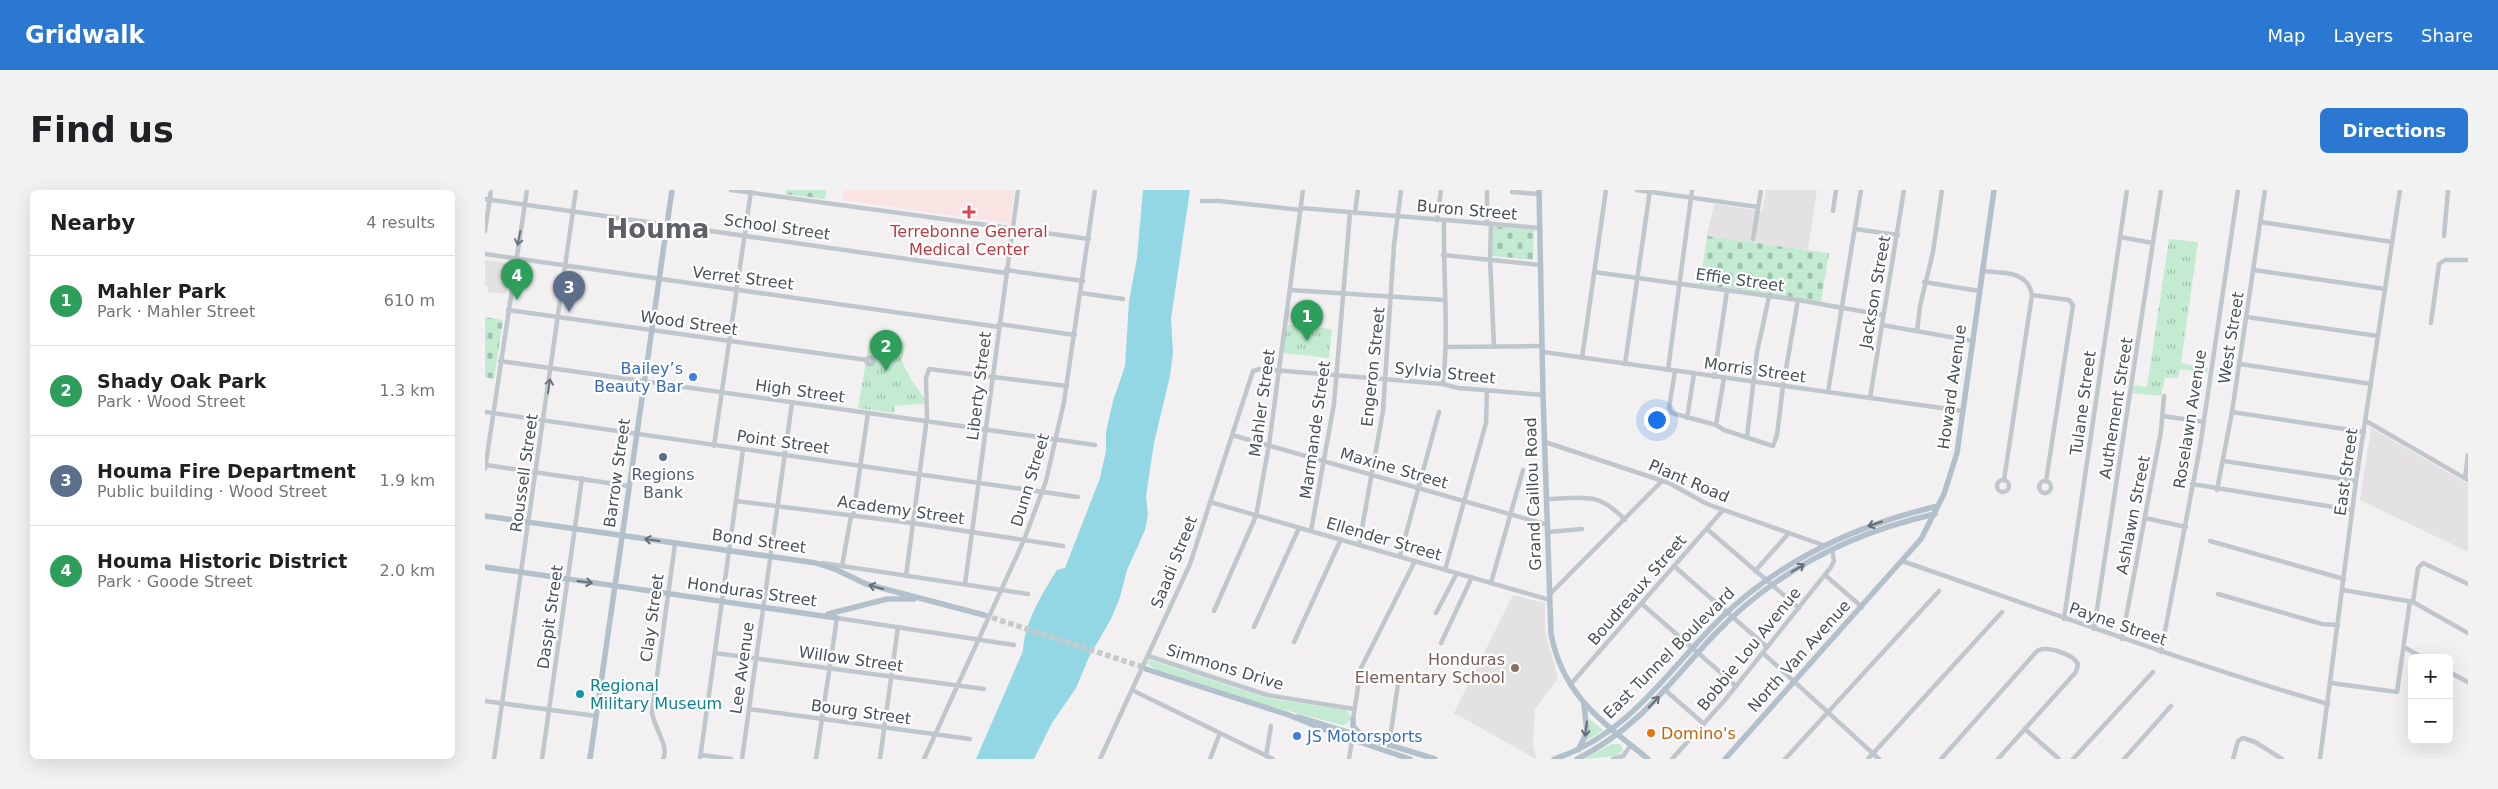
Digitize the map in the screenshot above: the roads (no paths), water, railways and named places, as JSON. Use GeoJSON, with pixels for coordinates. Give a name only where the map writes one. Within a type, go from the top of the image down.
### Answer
{"type":"FeatureCollection","features":[{"type":"Feature","properties":{"kind":"main road","name":"Barrow Street"},"geometry":{"type":"LineString","coordinates":[[590,759],[672,190]]}},
{"type":"Feature","properties":{"kind":"main road","name":"Howard Avenue"},"geometry":{"type":"LineString","coordinates":[[1893,571],[1927,530],[1950,478],[1957,453],[1994,190]]}},
{"type":"Feature","properties":{"kind":"main road","name":"Grand Caillou Road"},"geometry":{"type":"LineString","coordinates":[[1539,192],[1550,597],[1555,650],[1570,685],[1584,705],[1647,759]]}},
{"type":"Feature","properties":{"kind":"main road","name":"East Tunnel Boulevard"},"geometry":{"type":"LineString","coordinates":[[1554,759],[1577,751],[1612,730],[1629,717],[1727,612],[1766,580],[1823,545],[1881,522],[1939,506]]}},
{"type":"Feature","properties":{"kind":"main road","name":"East Tunnel Boulevard"},"geometry":{"type":"LineString","coordinates":[[1577,759],[1619,735],[1665,690],[1732,617],[1791,571],[1832,549],[1885,528],[1935,514]]}},
{"type":"Feature","properties":{"kind":"main road","name":"Bond Street"},"geometry":{"type":"LineString","coordinates":[[485,516],[816,563]]}},
{"type":"Feature","properties":{"kind":"main road"},"geometry":{"type":"LineString","coordinates":[[816,563],[837,570],[866,584],[984,615]]}},
{"type":"Feature","properties":{"kind":"main road","name":"Honduras Street"},"geometry":{"type":"LineString","coordinates":[[485,567],[837,618]]}},
{"type":"Feature","properties":{"kind":"main road","name":"North Van Avenue"},"geometry":{"type":"LineString","coordinates":[[1725,759],[1893,571]]}},
{"type":"Feature","properties":{"kind":"main road"},"geometry":{"type":"LineString","coordinates":[[817,615],[853,610],[895,598],[929,600]]}},
{"type":"Feature","properties":{"kind":"main road"},"geometry":{"type":"LineString","coordinates":[[1146,669],[1435,759]]}},
{"type":"Feature","properties":{"kind":"main road"},"geometry":{"type":"LineString","coordinates":[[1577,751],[1585,739],[1588,727],[1584,705]]}},
{"type":"Feature","properties":{"kind":"main road"},"geometry":{"type":"LineString","coordinates":[[1286,714],[1377,748],[1389,756],[1410,759]]}},
{"type":"Feature","properties":{"kind":"main road"},"geometry":{"type":"LineString","coordinates":[[1338,728],[1346,727],[1353,719]]}},
{"type":"Feature","properties":{"kind":"main road"},"geometry":{"type":"LineString","coordinates":[[1353,719],[1354,729],[1364,737]]}},
{"type":"Feature","properties":{"kind":"main road"},"geometry":{"type":"LineString","coordinates":[[1377,748],[1389,745]]}},
{"type":"Feature","properties":{"kind":"main road"},"geometry":{"type":"LineString","coordinates":[[1389,756],[1396,750],[1404,750]]}},
{"type":"Feature","properties":{"kind":"street"},"geometry":{"type":"LineString","coordinates":[[485,231],[487,199],[491,190]]}},
{"type":"Feature","properties":{"kind":"street"},"geometry":{"type":"LineString","coordinates":[[485,469],[515,259],[527,190]]}},
{"type":"Feature","properties":{"kind":"street","name":"Roussell Street"},"geometry":{"type":"LineString","coordinates":[[494,759],[530,522],[576,190]]}},
{"type":"Feature","properties":{"kind":"street"},"geometry":{"type":"LineString","coordinates":[[731,190],[751,191],[1089,239]]}},
{"type":"Feature","properties":{"kind":"street","name":"Liberty Street"},"geometry":{"type":"LineString","coordinates":[[965,584],[1018,190]]}},
{"type":"Feature","properties":{"kind":"street","name":"Dunn Street"},"geometry":{"type":"LineString","coordinates":[[924,759],[1024,540],[1042,492],[1057,440],[1067,386],[1095,190]]}},
{"type":"Feature","properties":{"kind":"street","name":"Mahler Street"},"geometry":{"type":"LineString","coordinates":[[1214,611],[1256,516],[1269,445],[1303,190]]}},
{"type":"Feature","properties":{"kind":"street","name":"Marmande Street"},"geometry":{"type":"LineString","coordinates":[[1311,531],[1324,461],[1336,375],[1352,213],[1358,190]]}},
{"type":"Feature","properties":{"kind":"street","name":"Engeron Street"},"geometry":{"type":"LineString","coordinates":[[1359,545],[1372,475],[1386,380],[1397,216],[1401,190]]}},
{"type":"Feature","properties":{"kind":"street"},"geometry":{"type":"LineString","coordinates":[[1437,220],[1441,190]]}},
{"type":"Feature","properties":{"kind":"street"},"geometry":{"type":"LineString","coordinates":[[1487,190],[1493,347]]}},
{"type":"Feature","properties":{"kind":"street"},"geometry":{"type":"LineString","coordinates":[[1581,358],[1606,190]]}},
{"type":"Feature","properties":{"kind":"street"},"geometry":{"type":"LineString","coordinates":[[1637,190],[1758,207]]}},
{"type":"Feature","properties":{"kind":"street"},"geometry":{"type":"LineString","coordinates":[[1668,370],[1692,190]]}},
{"type":"Feature","properties":{"kind":"street"},"geometry":{"type":"LineString","coordinates":[[1753,239],[1761,190]]}},
{"type":"Feature","properties":{"kind":"street"},"geometry":{"type":"LineString","coordinates":[[1833,211],[1836,190]]}},
{"type":"Feature","properties":{"kind":"street"},"geometry":{"type":"LineString","coordinates":[[1829,392],[1861,190]]}},
{"type":"Feature","properties":{"kind":"street","name":"Jackson Street"},"geometry":{"type":"LineString","coordinates":[[1870,398],[1904,190]]}},
{"type":"Feature","properties":{"kind":"street"},"geometry":{"type":"LineString","coordinates":[[1917,331],[1924,282],[1934,245],[1942,190]]}},
{"type":"Feature","properties":{"kind":"street","name":"Tulane Street"},"geometry":{"type":"LineString","coordinates":[[2064,619],[2127,190]]}},
{"type":"Feature","properties":{"kind":"street","name":"Authement Street"},"geometry":{"type":"LineString","coordinates":[[2094,629],[2161,190]]}},
{"type":"Feature","properties":{"kind":"street","name":"Roselawn Avenue"},"geometry":{"type":"LineString","coordinates":[[2161,652],[2186,527],[2204,422],[2238,190]]}},
{"type":"Feature","properties":{"kind":"street","name":"West Street"},"geometry":{"type":"LineString","coordinates":[[2217,490],[2224,461],[2240,364],[2265,190]]}},
{"type":"Feature","properties":{"kind":"street","name":"East Street"},"geometry":{"type":"LineString","coordinates":[[2320,759],[2345,579],[2356,481],[2400,190]]}},
{"type":"Feature","properties":{"kind":"street"},"geometry":{"type":"LineString","coordinates":[[2444,236],[2448,190]]}},
{"type":"Feature","properties":{"kind":"street"},"geometry":{"type":"LineString","coordinates":[[714,446],[751,191]]}},
{"type":"Feature","properties":{"kind":"street"},"geometry":{"type":"LineString","coordinates":[[1625,364],[1650,191]]}},
{"type":"Feature","properties":{"kind":"street"},"geometry":{"type":"LineString","coordinates":[[1512,192],[1539,192]]}},
{"type":"Feature","properties":{"kind":"street","name":"School Street"},"geometry":{"type":"LineString","coordinates":[[487,199],[1083,281]]}},
{"type":"Feature","properties":{"kind":"street","name":"Buron Street"},"geometry":{"type":"LineString","coordinates":[[1202,201],[1540,228]]}},
{"type":"Feature","properties":{"kind":"street"},"geometry":{"type":"LineString","coordinates":[[1443,384],[1447,347],[1444,300],[1444,221]]}},
{"type":"Feature","properties":{"kind":"street"},"geometry":{"type":"LineString","coordinates":[[2261,222],[2393,242]]}},
{"type":"Feature","properties":{"kind":"street"},"geometry":{"type":"LineString","coordinates":[[1855,229],[1898,235]]}},
{"type":"Feature","properties":{"kind":"street"},"geometry":{"type":"LineString","coordinates":[[2120,237],[2153,242]]}},
{"type":"Feature","properties":{"kind":"street","name":"Verret Street"},"geometry":{"type":"LineString","coordinates":[[485,254],[660,280],[1075,335]]}},
{"type":"Feature","properties":{"kind":"street"},"geometry":{"type":"LineString","coordinates":[[1443,256],[1490,258],[1541,264]]}},
{"type":"Feature","properties":{"kind":"street"},"geometry":{"type":"LineString","coordinates":[[2431,323],[2439,264],[2445,260],[2456,262],[2468,260]]}},
{"type":"Feature","properties":{"kind":"street"},"geometry":{"type":"LineString","coordinates":[[2254,270],[2385,289]]}},
{"type":"Feature","properties":{"kind":"street"},"geometry":{"type":"LineString","coordinates":[[1982,271],[2017,275],[2026,280],[2032,295],[2004,480]]}},
{"type":"Feature","properties":{"kind":"street","name":"Effie Street"},"geometry":{"type":"LineString","coordinates":[[1594,272],[1799,300],[1883,315]]}},
{"type":"Feature","properties":{"kind":"street"},"geometry":{"type":"LineString","coordinates":[[1924,282],[1979,291]]}},
{"type":"Feature","properties":{"kind":"street"},"geometry":{"type":"LineString","coordinates":[[1290,290],[1444,300]]}},
{"type":"Feature","properties":{"kind":"street"},"geometry":{"type":"LineString","coordinates":[[1714,377],[1727,291]]}},
{"type":"Feature","properties":{"kind":"street"},"geometry":{"type":"LineString","coordinates":[[1081,293],[1123,299]]}},
{"type":"Feature","properties":{"kind":"street"},"geometry":{"type":"LineString","coordinates":[[2032,295],[2073,303],[2046,481]]}},
{"type":"Feature","properties":{"kind":"street"},"geometry":{"type":"LineString","coordinates":[[1747,437],[1754,382],[1769,297]]}},
{"type":"Feature","properties":{"kind":"street"},"geometry":{"type":"LineString","coordinates":[[1675,371],[1670,412],[1717,425],[1724,430],[1773,446],[1777,434],[1783,386],[1799,300]]}},
{"type":"Feature","properties":{"kind":"street","name":"Wood Street"},"geometry":{"type":"LineString","coordinates":[[508,310],[867,360]]}},
{"type":"Feature","properties":{"kind":"street"},"geometry":{"type":"LineString","coordinates":[[2247,318],[2379,336]]}},
{"type":"Feature","properties":{"kind":"street"},"geometry":{"type":"LineString","coordinates":[[1882,325],[1973,341]]}},
{"type":"Feature","properties":{"kind":"street","name":"Morris Street"},"geometry":{"type":"LineString","coordinates":[[1447,347],[1543,349],[1581,358],[1963,411]]}},
{"type":"Feature","properties":{"kind":"street","name":"High Street"},"geometry":{"type":"LineString","coordinates":[[500,361],[1095,445]]}},
{"type":"Feature","properties":{"kind":"street"},"geometry":{"type":"LineString","coordinates":[[2240,364],[2371,384]]}},
{"type":"Feature","properties":{"kind":"street"},"geometry":{"type":"LineString","coordinates":[[906,576],[929,406],[926,378],[929,369],[1067,386]]}},
{"type":"Feature","properties":{"kind":"street","name":"Sylvia Street"},"geometry":{"type":"LineString","coordinates":[[1256,370],[1336,375],[1443,384],[1458,388],[1543,394]]}},
{"type":"Feature","properties":{"kind":"street","name":"Saadi Street"},"geometry":{"type":"LineString","coordinates":[[1100,759],[1190,564],[1251,375],[1256,370]]}},
{"type":"Feature","properties":{"kind":"street"},"geometry":{"type":"LineString","coordinates":[[1687,418],[1694,374]]}},
{"type":"Feature","properties":{"kind":"street"},"geometry":{"type":"LineString","coordinates":[[1717,425],[1724,378]]}},
{"type":"Feature","properties":{"kind":"street"},"geometry":{"type":"LineString","coordinates":[[1445,570],[1486,423],[1487,390]]}},
{"type":"Feature","properties":{"kind":"street","name":"Ashlawn Street"},"geometry":{"type":"LineString","coordinates":[[2122,639],[2145,518],[2165,396]]}},
{"type":"Feature","properties":{"kind":"street","name":"Lee Avenue"},"geometry":{"type":"LineString","coordinates":[[742,759],[792,403]]}},
{"type":"Feature","properties":{"kind":"street","name":"Point Street"},"geometry":{"type":"LineString","coordinates":[[485,412],[1078,497]]}},
{"type":"Feature","properties":{"kind":"street"},"geometry":{"type":"LineString","coordinates":[[1400,556],[1439,412]]}},
{"type":"Feature","properties":{"kind":"street"},"geometry":{"type":"LineString","coordinates":[[2232,412],[2364,432]]}},
{"type":"Feature","properties":{"kind":"street"},"geometry":{"type":"LineString","coordinates":[[842,566],[868,413]]}},
{"type":"Feature","properties":{"kind":"street"},"geometry":{"type":"LineString","coordinates":[[2163,416],[2204,422]]}},
{"type":"Feature","properties":{"kind":"street"},"geometry":{"type":"LineString","coordinates":[[2366,421],[2466,479],[2468,455]]}},
{"type":"Feature","properties":{"kind":"street","name":"Maxine Street"},"geometry":{"type":"LineString","coordinates":[[1233,434],[1511,515],[1548,529]]}},
{"type":"Feature","properties":{"kind":"street","name":"Plant Road"},"geometry":{"type":"LineString","coordinates":[[1545,442],[1662,481],[1723,510],[1823,545]]}},
{"type":"Feature","properties":{"kind":"street"},"geometry":{"type":"LineString","coordinates":[[731,759],[700,757],[743,450]]}},
{"type":"Feature","properties":{"kind":"street"},"geometry":{"type":"LineString","coordinates":[[2224,461],[2356,481]]}},
{"type":"Feature","properties":{"kind":"street"},"geometry":{"type":"LineString","coordinates":[[485,463],[629,486]]}},
{"type":"Feature","properties":{"kind":"street"},"geometry":{"type":"LineString","coordinates":[[1491,583],[1523,470]]}},
{"type":"Feature","properties":{"kind":"street","name":"Daspit Street"},"geometry":{"type":"LineString","coordinates":[[542,759],[582,478]]}},
{"type":"Feature","properties":{"kind":"street"},"geometry":{"type":"LineString","coordinates":[[1550,597],[1662,481]]}},
{"type":"Feature","properties":{"kind":"street"},"geometry":{"type":"LineString","coordinates":[[2192,484],[2217,490],[2352,510]]}},
{"type":"Feature","properties":{"kind":"street"},"geometry":{"type":"LineString","coordinates":[[1548,499],[1595,498],[1612,506],[1625,520]]}},
{"type":"Feature","properties":{"kind":"street","name":"Academy Street"},"geometry":{"type":"LineString","coordinates":[[736,500],[1063,546]]}},
{"type":"Feature","properties":{"kind":"street","name":"Ellender Street"},"geometry":{"type":"LineString","coordinates":[[1210,502],[1491,583],[1550,597]]}},
{"type":"Feature","properties":{"kind":"street","name":"Boudreaux Street"},"geometry":{"type":"LineString","coordinates":[[1570,685],[1723,510]]}},
{"type":"Feature","properties":{"kind":"street"},"geometry":{"type":"LineString","coordinates":[[2145,518],[2186,527]]}},
{"type":"Feature","properties":{"kind":"street"},"geometry":{"type":"LineString","coordinates":[[1254,627],[1299,528]]}},
{"type":"Feature","properties":{"kind":"street"},"geometry":{"type":"LineString","coordinates":[[1548,529],[1582,529]]}},
{"type":"Feature","properties":{"kind":"street"},"geometry":{"type":"LineString","coordinates":[[1707,529],[1799,608]]}},
{"type":"Feature","properties":{"kind":"street"},"geometry":{"type":"LineString","coordinates":[[1755,570],[1789,533]]}},
{"type":"Feature","properties":{"kind":"street"},"geometry":{"type":"LineString","coordinates":[[1294,642],[1341,539]]}},
{"type":"Feature","properties":{"kind":"street"},"geometry":{"type":"LineString","coordinates":[[2210,541],[2345,579]]}},
{"type":"Feature","properties":{"kind":"street","name":"Clay Street"},"geometry":{"type":"LineString","coordinates":[[663,759],[666,754],[652,712],[675,544]]}},
{"type":"Feature","properties":{"kind":"street","name":"Bobbie Lou Avenue"},"geometry":{"type":"LineString","coordinates":[[1672,759],[1736,686],[1825,575],[1833,564],[1832,549]]}},
{"type":"Feature","properties":{"kind":"street"},"geometry":{"type":"LineString","coordinates":[[1353,719],[1361,668],[1415,561]]}},
{"type":"Feature","properties":{"kind":"street","name":"Payne Street"},"geometry":{"type":"LineString","coordinates":[[1902,561],[2122,639],[2255,683],[2328,704]]}},
{"type":"Feature","properties":{"kind":"street","name":"Bond Street"},"geometry":{"type":"LineString","coordinates":[[816,563],[1028,594]]}},
{"type":"Feature","properties":{"kind":"street"},"geometry":{"type":"LineString","coordinates":[[2331,683],[2397,692],[2418,568],[2423,563],[2468,584]]}},
{"type":"Feature","properties":{"kind":"street"},"geometry":{"type":"LineString","coordinates":[[1674,566],[1767,647]]}},
{"type":"Feature","properties":{"kind":"street"},"geometry":{"type":"LineString","coordinates":[[1435,613],[1457,573]]}},
{"type":"Feature","properties":{"kind":"street"},"geometry":{"type":"LineString","coordinates":[[1825,575],[1862,607]]}},
{"type":"Feature","properties":{"kind":"street"},"geometry":{"type":"LineString","coordinates":[[1441,644],[1472,577]]}},
{"type":"Feature","properties":{"kind":"street"},"geometry":{"type":"LineString","coordinates":[[2343,590],[2411,602],[2468,633]]}},
{"type":"Feature","properties":{"kind":"street"},"geometry":{"type":"LineString","coordinates":[[1785,759],[1939,591]]}},
{"type":"Feature","properties":{"kind":"street"},"geometry":{"type":"LineString","coordinates":[[2218,594],[2322,624],[2338,625]]}},
{"type":"Feature","properties":{"kind":"street"},"geometry":{"type":"LineString","coordinates":[[1642,604],[1736,686]]}},
{"type":"Feature","properties":{"kind":"street"},"geometry":{"type":"LineString","coordinates":[[853,610],[851,617],[857,622]]}},
{"type":"Feature","properties":{"kind":"street"},"geometry":{"type":"LineString","coordinates":[[1868,759],[2002,612]]}},
{"type":"Feature","properties":{"kind":"street"},"geometry":{"type":"LineString","coordinates":[[816,759],[837,618]]}},
{"type":"Feature","properties":{"kind":"street","name":"Honduras Street"},"geometry":{"type":"LineString","coordinates":[[837,618],[1014,645]]}},
{"type":"Feature","properties":{"kind":"street"},"geometry":{"type":"LineString","coordinates":[[879,759],[898,628]]}},
{"type":"Feature","properties":{"kind":"street"},"geometry":{"type":"LineString","coordinates":[[2404,647],[2416,654]]}},
{"type":"Feature","properties":{"kind":"street"},"geometry":{"type":"LineString","coordinates":[[1941,759],[2039,650],[2050,649],[2074,658],[2078,666],[1998,759]]}},
{"type":"Feature","properties":{"kind":"street"},"geometry":{"type":"LineString","coordinates":[[1763,652],[1879,759]]}},
{"type":"Feature","properties":{"kind":"street","name":"Willow Street"},"geometry":{"type":"LineString","coordinates":[[715,653],[984,690]]}},
{"type":"Feature","properties":{"kind":"street","name":"Simmons Drive"},"geometry":{"type":"LineString","coordinates":[[1147,656],[1267,695],[1354,709]]}},
{"type":"Feature","properties":{"kind":"street"},"geometry":{"type":"LineString","coordinates":[[2073,759],[2153,672]]}},
{"type":"Feature","properties":{"kind":"street"},"geometry":{"type":"LineString","coordinates":[[2453,674],[2468,682]]}},
{"type":"Feature","properties":{"kind":"street"},"geometry":{"type":"LineString","coordinates":[[1389,745],[1398,684]]}},
{"type":"Feature","properties":{"kind":"street"},"geometry":{"type":"LineString","coordinates":[[1659,685],[1704,724]]}},
{"type":"Feature","properties":{"kind":"street"},"geometry":{"type":"LineString","coordinates":[[1131,690],[1263,756],[1273,759]]}},
{"type":"Feature","properties":{"kind":"street"},"geometry":{"type":"LineString","coordinates":[[485,701],[596,716]]}},
{"type":"Feature","properties":{"kind":"street"},"geometry":{"type":"LineString","coordinates":[[2124,759],[2171,706]]}},
{"type":"Feature","properties":{"kind":"street","name":"Bourg Street"},"geometry":{"type":"LineString","coordinates":[[749,709],[970,740]]}},
{"type":"Feature","properties":{"kind":"street"},"geometry":{"type":"LineString","coordinates":[[1263,756],[1271,726]]}},
{"type":"Feature","properties":{"kind":"street"},"geometry":{"type":"LineString","coordinates":[[2025,729],[2059,759]]}},
{"type":"Feature","properties":{"kind":"street"},"geometry":{"type":"LineString","coordinates":[[1210,759],[1220,733]]}},
{"type":"Feature","properties":{"kind":"street"},"geometry":{"type":"LineString","coordinates":[[2233,759],[2238,742],[2243,738],[2255,742],[2282,759]]}},
{"type":"Feature","properties":{"kind":"street"},"geometry":{"type":"LineString","coordinates":[[1349,759],[1352,740]]}},
{"type":"Feature","properties":{"kind":"street"},"geometry":{"type":"LineString","coordinates":[[1613,759],[1623,756],[1631,746]]}},
{"type":"Feature","properties":{"kind":"water"},"geometry":{"type":"Polygon","coordinates":[[[1143,190],[1190,190],[1171,319],[1173,352],[1170,376],[1154,443],[1146,496],[1148,515],[1145,530],[1127,570],[1120,597],[1111,619],[1089,657],[1076,688],[1052,723],[1034,759],[976,759],[1023,651],[1030,619],[1057,570],[1065,568],[1100,478],[1106,451],[1106,432],[1113,401],[1125,366],[1129,301],[1137,258],[1143,190]]]}},
{"type":"Feature","properties":{"kind":"tunnel"},"geometry":{"type":"LineString","coordinates":[[984,615],[1146,668]]}},
{"type":"Feature","properties":{"kind":"place","name":"Terrebonne General Medical Center"},"geometry":{"type":"Point","coordinates":[969,212]}},
{"type":"Feature","properties":{"kind":"place","name":"Houma Historic District"},"geometry":{"type":"Point","coordinates":[517,300]}},
{"type":"Feature","properties":{"kind":"place","name":"Houma Fire Department"},"geometry":{"type":"Point","coordinates":[569,312]}},
{"type":"Feature","properties":{"kind":"place","name":"Mahler Park"},"geometry":{"type":"Point","coordinates":[1307,341]}},
{"type":"Feature","properties":{"kind":"place","name":"Shady Oak Park"},"geometry":{"type":"Point","coordinates":[886,371]}},
{"type":"Feature","properties":{"kind":"place","name":"Bailey’s Beauty Bar"},"geometry":{"type":"Point","coordinates":[693,377]}},
{"type":"Feature","properties":{"kind":"place","name":"Regions Bank"},"geometry":{"type":"Point","coordinates":[663,457]}},
{"type":"Feature","properties":{"kind":"place","name":"Honduras Elementary School"},"geometry":{"type":"Point","coordinates":[1515,668]}},
{"type":"Feature","properties":{"kind":"place","name":"Regional Military Museum"},"geometry":{"type":"Point","coordinates":[580,694]}},
{"type":"Feature","properties":{"kind":"place","name":"Domino's"},"geometry":{"type":"Point","coordinates":[1651,733]}},
{"type":"Feature","properties":{"kind":"place","name":"JS Motorsports"},"geometry":{"type":"Point","coordinates":[1297,736]}},
{"type":"Feature","properties":{"kind":"district","name":"Houma"},"geometry":{"type":"Point","coordinates":[658,229]}}]}
